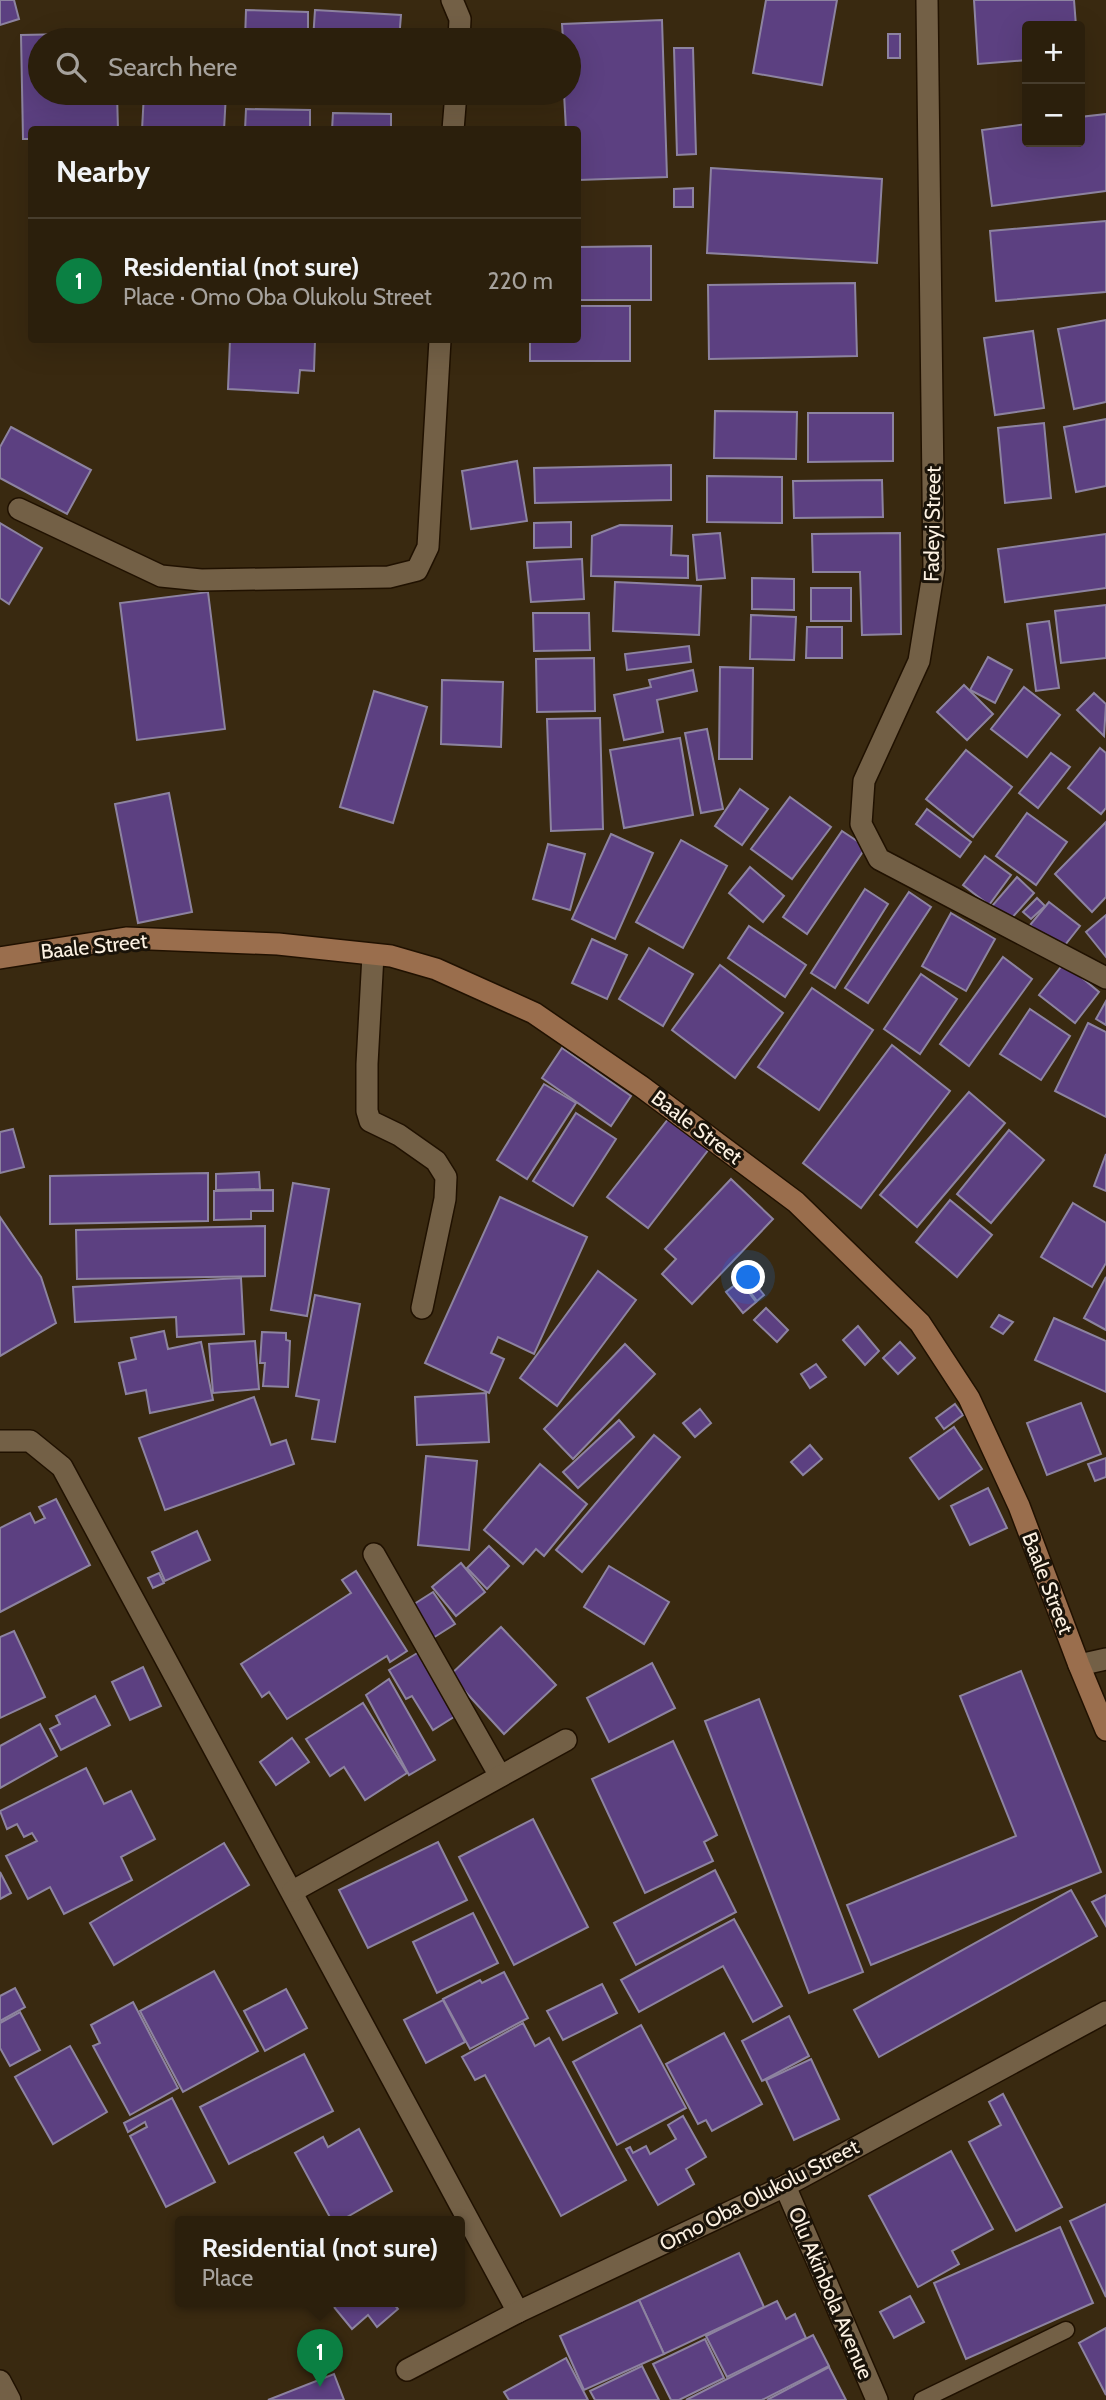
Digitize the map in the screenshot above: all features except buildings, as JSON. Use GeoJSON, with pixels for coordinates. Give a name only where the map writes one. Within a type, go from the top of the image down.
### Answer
{"type":"FeatureCollection","features":[{"type":"Feature","properties":{"kind":"street"},"geometry":{"type":"LineString","coordinates":[[452,0],[460,19],[460,28]]}},
{"type":"Feature","properties":{"kind":"street","name":"Fadeyi Street"},"geometry":{"type":"LineString","coordinates":[[927,0],[934,568],[919,661],[864,781],[861,824],[879,859],[1106,978]]}},
{"type":"Feature","properties":{"kind":"street"},"geometry":{"type":"LineString","coordinates":[[453,126],[455,105]]}},
{"type":"Feature","properties":{"kind":"street"},"geometry":{"type":"LineString","coordinates":[[19,509],[161,576],[201,580],[389,578],[417,570],[428,547],[440,343]]}},
{"type":"Feature","properties":{"kind":"street","name":"Baale Street"},"geometry":{"type":"LineString","coordinates":[[0,958],[126,938],[278,944],[391,956],[436,969],[534,1013],[642,1087],[796,1202],[920,1323],[969,1398],[1019,1506],[1106,1730]]}},
{"type":"Feature","properties":{"kind":"street"},"geometry":{"type":"LineString","coordinates":[[373,955],[367,1064],[367,1111],[370,1121],[399,1135],[436,1161],[446,1177],[445,1199],[422,1308]]}},
{"type":"Feature","properties":{"kind":"street"},"geometry":{"type":"LineString","coordinates":[[0,1441],[30,1441],[62,1467],[518,2312]]}},
{"type":"Feature","properties":{"kind":"street"},"geometry":{"type":"LineString","coordinates":[[374,1554],[500,1776]]}},
{"type":"Feature","properties":{"kind":"street"},"geometry":{"type":"LineString","coordinates":[[1079,1665],[1106,1659]]}},
{"type":"Feature","properties":{"kind":"street"},"geometry":{"type":"LineString","coordinates":[[293,1891],[566,1740]]}},
{"type":"Feature","properties":{"kind":"street","name":"Omo Oba Olukolu Street"},"geometry":{"type":"LineString","coordinates":[[407,2370],[518,2312],[785,2186],[1106,2012]]}},
{"type":"Feature","properties":{"kind":"street","name":"Olu Akinbola Avenue"},"geometry":{"type":"LineString","coordinates":[[785,2186],[877,2400]]}},
{"type":"Feature","properties":{"kind":"street"},"geometry":{"type":"LineString","coordinates":[[0,2381],[10,2400]]}},
{"type":"Feature","properties":{"kind":"lane"},"geometry":{"type":"LineString","coordinates":[[922,2400],[1066,2330]]}},
{"type":"Feature","properties":{"kind":"place","name":"Residential (not sure)"},"geometry":{"type":"Point","coordinates":[320,2387]}}]}
